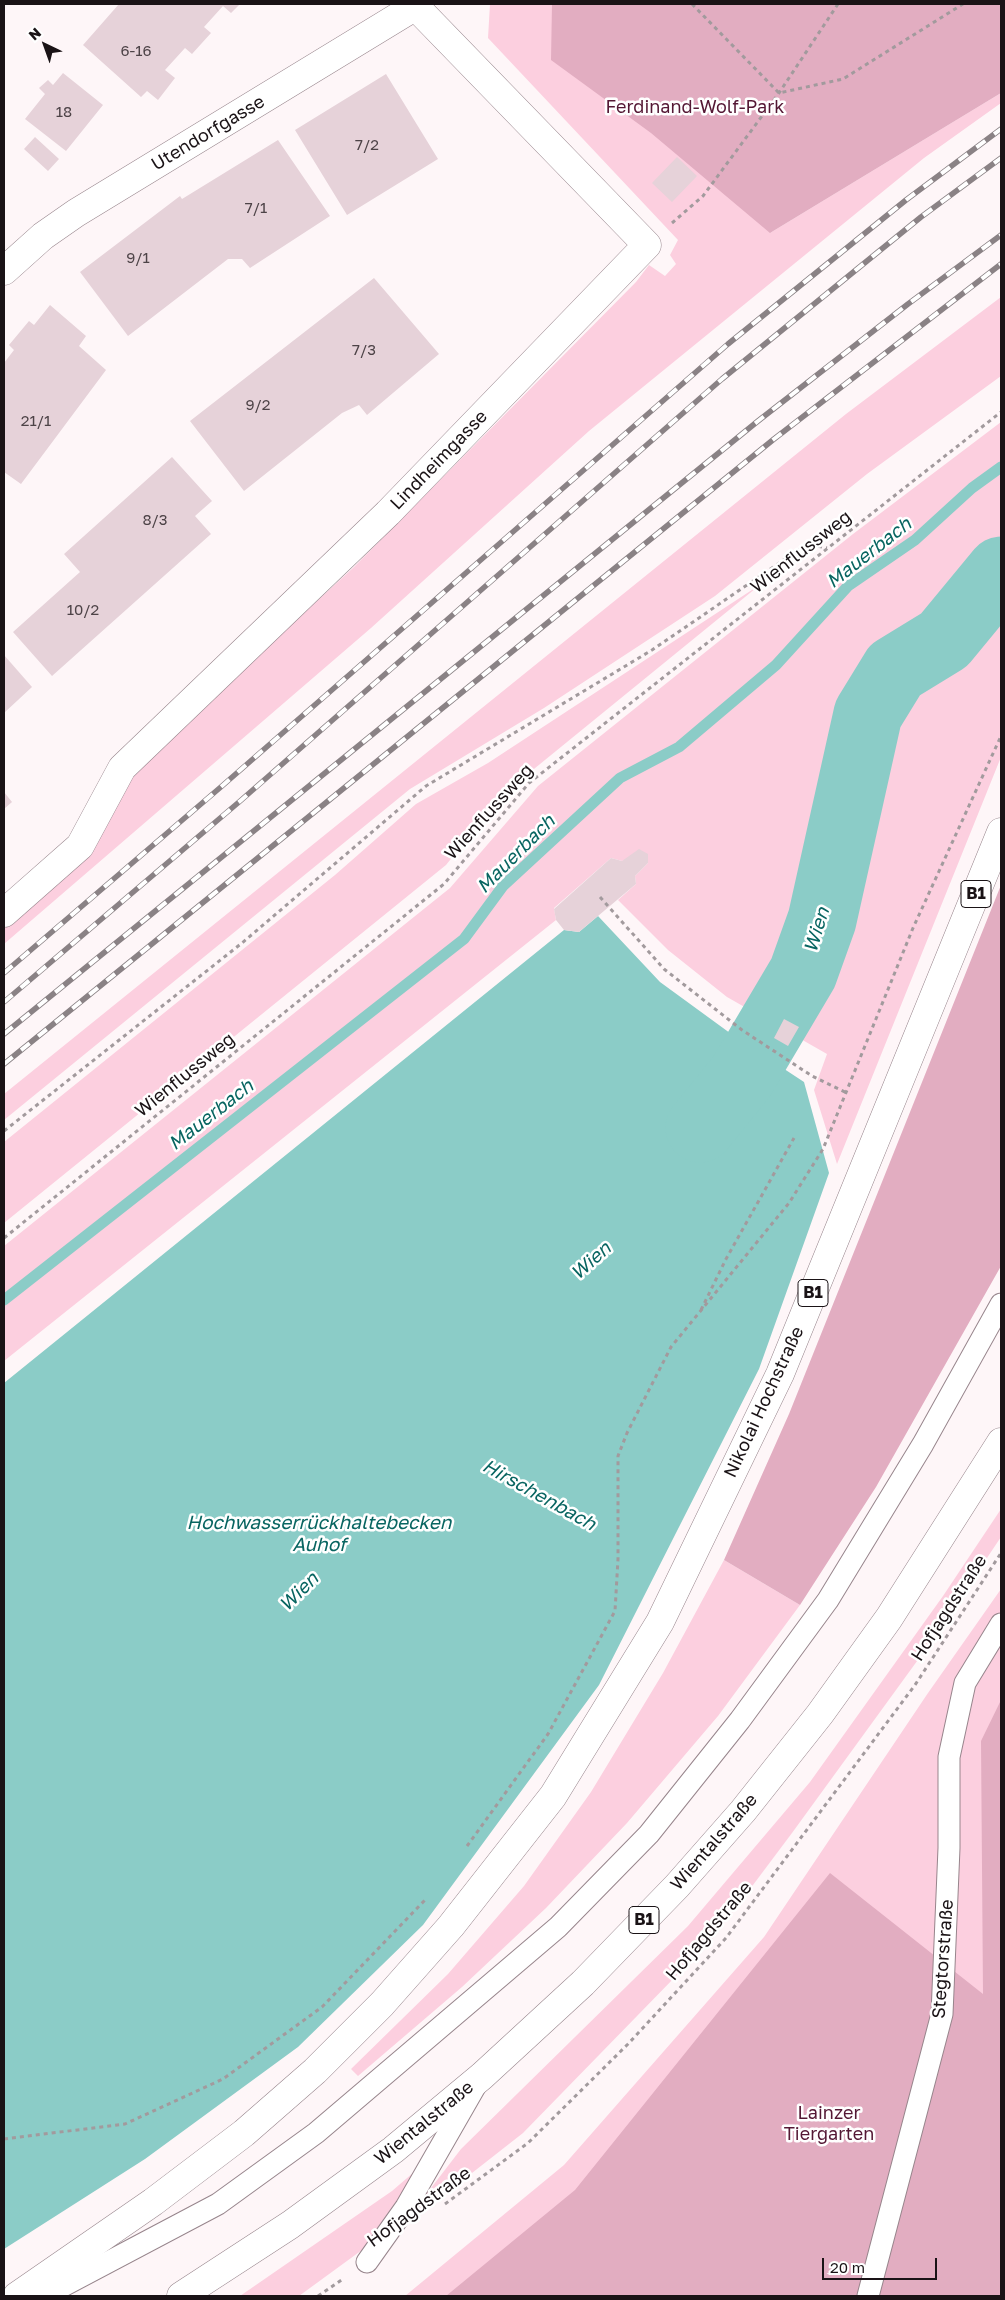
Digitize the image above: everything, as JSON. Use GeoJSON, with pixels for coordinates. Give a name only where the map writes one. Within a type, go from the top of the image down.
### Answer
{"type":"FeatureCollection","features":[{"type":"Feature","properties":{"kind":"main road"},"geometry":{"type":"LineString","coordinates":[[418,5],[647,245]]}},
{"type":"Feature","properties":{"kind":"main road","name":"Utendorfgasse"},"geometry":{"type":"LineString","coordinates":[[4,271],[43,236],[76,213],[418,5]]}},
{"type":"Feature","properties":{"kind":"main road","name":"Lindheimgasse"},"geometry":{"type":"LineString","coordinates":[[4,913],[80,846],[122,768],[388,513],[647,245]]}},
{"type":"Feature","properties":{"kind":"main road","name":"Nikolai Hochstraße"},"geometry":{"type":"LineString","coordinates":[[17,2296],[153,2202],[244,2133],[315,2071],[382,2004],[451,1926],[553,1796],[660,1622],[780,1374],[1001,832]]}},
{"type":"Feature","properties":{"kind":"main road","name":"Wientalstraße"},"geometry":{"type":"LineString","coordinates":[[181,2296],[290,2225],[393,2150],[482,2076],[583,1983],[678,1886],[743,1811],[820,1714],[889,1618],[1001,1442]]}},
{"type":"Feature","properties":{"kind":"lane"},"geometry":{"type":"LineString","coordinates":[[44,2296],[218,2204],[316,2133],[558,1927],[649,1834],[740,1720],[828,1600],[923,1444],[1001,1304]]}},
{"type":"Feature","properties":{"kind":"lane","name":"Stegtorstraße"},"geometry":{"type":"LineString","coordinates":[[868,2296],[942,2014],[949,1848],[949,1758],[965,1683],[1001,1624]]}},
{"type":"Feature","properties":{"kind":"lane"},"geometry":{"type":"LineString","coordinates":[[367,2262],[406,2208],[482,2076]]}},
{"type":"Feature","properties":{"kind":"path"},"geometry":{"type":"LineString","coordinates":[[692,4],[779,93]]}},
{"type":"Feature","properties":{"kind":"path"},"geometry":{"type":"LineString","coordinates":[[647,245],[703,196],[779,93],[838,4]]}},
{"type":"Feature","properties":{"kind":"path"},"geometry":{"type":"LineString","coordinates":[[779,93],[843,78],[963,4]]}},
{"type":"Feature","properties":{"kind":"path","name":"Wienflussweg"},"geometry":{"type":"LineString","coordinates":[[4,1238],[444,884],[529,783],[1001,412]]}},
{"type":"Feature","properties":{"kind":"path"},"geometry":{"type":"LineString","coordinates":[[4,1131],[242,943],[426,786],[486,752],[652,650],[807,544],[828,548]]}},
{"type":"Feature","properties":{"kind":"path"},"geometry":{"type":"LineString","coordinates":[[466,1847],[548,1734],[615,1611],[618,1559],[618,1456],[627,1433],[671,1348],[790,1203],[823,1149],[913,928],[1001,736]]}},
{"type":"Feature","properties":{"kind":"path"},"geometry":{"type":"LineString","coordinates":[[600,897],[664,969],[742,1030],[812,1076],[847,1093]]}},
{"type":"Feature","properties":{"kind":"path"},"geometry":{"type":"LineString","coordinates":[[699,1316],[726,1259],[794,1138]]}},
{"type":"Feature","properties":{"kind":"path","name":"Hofjagdstraße"},"geometry":{"type":"LineString","coordinates":[[440,2208],[528,2143],[628,2044],[726,1938],[915,1684],[1001,1553]]}},
{"type":"Feature","properties":{"kind":"path"},"geometry":{"type":"LineString","coordinates":[[4,2139],[125,2124],[223,2079],[322,2007],[430,1895]]}},
{"type":"Feature","properties":{"kind":"green space"},"geometry":{"type":"Polygon","coordinates":[[[490,4],[1001,4],[770,233],[1001,93],[1001,103],[924,158],[589,431],[371,628],[4,944],[4,929],[46,894],[128,775],[354,567],[636,282],[649,265],[665,276],[676,264],[670,255],[678,240],[488,38],[490,4]]]}},
{"type":"Feature","properties":{"kind":"green space","name":"Ferdinand-Wolf-Park"},"geometry":{"type":"Polygon","coordinates":[[[552,4],[1001,4],[1001,93],[770,233],[651,133],[551,60],[552,4]]]}},
{"type":"Feature","properties":{"kind":"green space"},"geometry":{"type":"Polygon","coordinates":[[[1001,297],[1001,376],[867,474],[715,596],[544,708],[410,789],[4,1120],[4,1094],[846,414],[1001,297]]]}},
{"type":"Feature","properties":{"kind":"green space"},"geometry":{"type":"Polygon","coordinates":[[[1001,422],[1001,757],[837,1164],[814,1090],[827,1054],[727,997],[668,950],[618,900],[636,884],[635,876],[648,863],[648,854],[622,861],[611,858],[554,908],[556,920],[4,1361],[4,1246],[450,888],[538,786],[853,534],[1001,422]]]}},
{"type":"Feature","properties":{"kind":"green space"},"geometry":{"type":"Polygon","coordinates":[[[761,584],[502,795],[446,865],[4,1223],[4,1142],[335,875],[416,804],[488,763],[761,584]]]}},
{"type":"Feature","properties":{"kind":"green space"},"geometry":{"type":"Polygon","coordinates":[[[1001,885],[1001,1266],[876,1487],[800,1605],[724,1560],[789,1414],[1001,885]]]}},
{"type":"Feature","properties":{"kind":"green space"},"geometry":{"type":"Polygon","coordinates":[[[1001,1509],[1001,1537],[928,1646],[714,1937],[523,2133],[398,2231],[461,2149],[688,1926],[810,1782],[943,1596],[1001,1509]]]}},
{"type":"Feature","properties":{"kind":"green space"},"geometry":{"type":"Polygon","coordinates":[[[724,1560],[800,1605],[718,1716],[627,1823],[546,1908],[462,1987],[358,2076],[351,2069],[448,1974],[524,1886],[591,1792],[663,1673],[724,1560]]]}},
{"type":"Feature","properties":{"kind":"green space","name":"Lainzer Tiergarten"},"geometry":{"type":"Polygon","coordinates":[[[1001,1589],[1001,2296],[405,2296],[564,2165],[764,1937],[928,1693],[1001,1589]]]}},
{"type":"Feature","properties":{"kind":"green space","name":"Lainzer Tiergarten"},"geometry":{"type":"Polygon","coordinates":[[[1001,1700],[1001,2296],[446,2296],[575,2190],[830,1873],[983,1994],[981,1741],[1001,1700]]]}},
{"type":"Feature","properties":{"kind":"green space"},"geometry":{"type":"Polygon","coordinates":[[[421,2166],[362,2250],[299,2296],[240,2296],[392,2191],[421,2166]]]}},
{"type":"Feature","properties":{"kind":"water","name":"Hochwasserrückhaltebecken Auhof"},"geometry":{"type":"Polygon","coordinates":[[[598,916],[660,982],[734,1036],[804,1082],[829,1173],[759,1369],[599,1685],[423,1925],[298,2047],[145,2159],[4,2249],[4,1383],[564,930],[579,932],[598,916]]]}},
{"type":"Feature","properties":{"kind":"building"},"geometry":{"type":"Polygon","coordinates":[[[119,4],[240,4],[231,13],[223,6],[204,27],[211,33],[192,54],[185,48],[165,70],[175,78],[158,100],[147,91],[141,97],[83,45],[119,4]]]}},
{"type":"Feature","properties":{"kind":"building"},"geometry":{"type":"Polygon","coordinates":[[[63,73],[103,105],[66,151],[25,119],[45,94],[39,88],[48,80],[53,85],[63,73]]]}},
{"type":"Feature","properties":{"kind":"building"},"geometry":{"type":"Polygon","coordinates":[[[386,74],[438,159],[347,215],[295,130],[386,74]]]}},
{"type":"Feature","properties":{"kind":"building"},"geometry":{"type":"Polygon","coordinates":[[[35,137],[59,159],[48,171],[24,149],[35,137]]]}},
{"type":"Feature","properties":{"kind":"building"},"geometry":{"type":"Polygon","coordinates":[[[278,140],[330,216],[250,268],[242,259],[228,259],[128,336],[80,272],[180,196],[182,199],[278,140]]]}},
{"type":"Feature","properties":{"kind":"building"},"geometry":{"type":"Polygon","coordinates":[[[677,157],[697,176],[672,202],[652,183],[677,157]]]}},
{"type":"Feature","properties":{"kind":"building"},"geometry":{"type":"Polygon","coordinates":[[[374,278],[439,354],[367,415],[359,405],[342,413],[244,491],[190,421],[374,278]]]}},
{"type":"Feature","properties":{"kind":"building"},"geometry":{"type":"Polygon","coordinates":[[[50,305],[86,336],[79,346],[106,370],[21,484],[4,472],[4,363],[14,350],[9,345],[29,321],[34,325],[50,305]]]}},
{"type":"Feature","properties":{"kind":"building"},"geometry":{"type":"Polygon","coordinates":[[[172,457],[212,501],[195,516],[211,534],[52,676],[13,632],[80,572],[64,554],[172,457]]]}},
{"type":"Feature","properties":{"kind":"building"},"geometry":{"type":"Polygon","coordinates":[[[4,655],[32,687],[4,713],[4,655]]]}},
{"type":"Feature","properties":{"kind":"building"},"geometry":{"type":"Polygon","coordinates":[[[4,792],[12,802],[4,809],[4,792]]]}},
{"type":"Feature","properties":{"kind":"building"},"geometry":{"type":"Polygon","coordinates":[[[639,849],[648,854],[648,863],[635,876],[636,884],[579,932],[564,930],[556,920],[554,909],[611,858],[622,861],[639,849]]]}},
{"type":"Feature","properties":{"kind":"building"},"geometry":{"type":"Polygon","coordinates":[[[784,1019],[799,1027],[788,1046],[774,1038],[784,1019]]]}},
{"type":"Feature","properties":{"kind":"waterway","name":"Mauerbach"},"geometry":{"type":"LineString","coordinates":[[4,1300],[464,939],[503,886],[620,778],[679,747],[776,665],[848,586],[915,540],[972,488],[1001,467]]}},
{"type":"Feature","properties":{"kind":"waterway","name":"Wien"},"geometry":{"type":"LineString","coordinates":[[700,1128],[742,1076],[803,973],[822,920],[868,714],[895,670],[944,640],[1001,571]]}},
{"type":"Feature","properties":{"kind":"railway"},"geometry":{"type":"LineString","coordinates":[[4,973],[222,786],[728,344],[906,200],[1001,129]]}},
{"type":"Feature","properties":{"kind":"railway"},"geometry":{"type":"LineString","coordinates":[[4,1002],[239,802],[722,379],[921,217],[1001,158]]}},
{"type":"Feature","properties":{"kind":"railway"},"geometry":{"type":"LineString","coordinates":[[4,1034],[758,421],[908,304],[1001,235]]}},
{"type":"Feature","properties":{"kind":"railway"},"geometry":{"type":"LineString","coordinates":[[4,1064],[774,439],[1001,264]]}},
{"type":"Feature","properties":{"kind":"water label","name":"Hirschenbach"},"geometry":{"type":"Point","coordinates":[539,1495]}}]}
